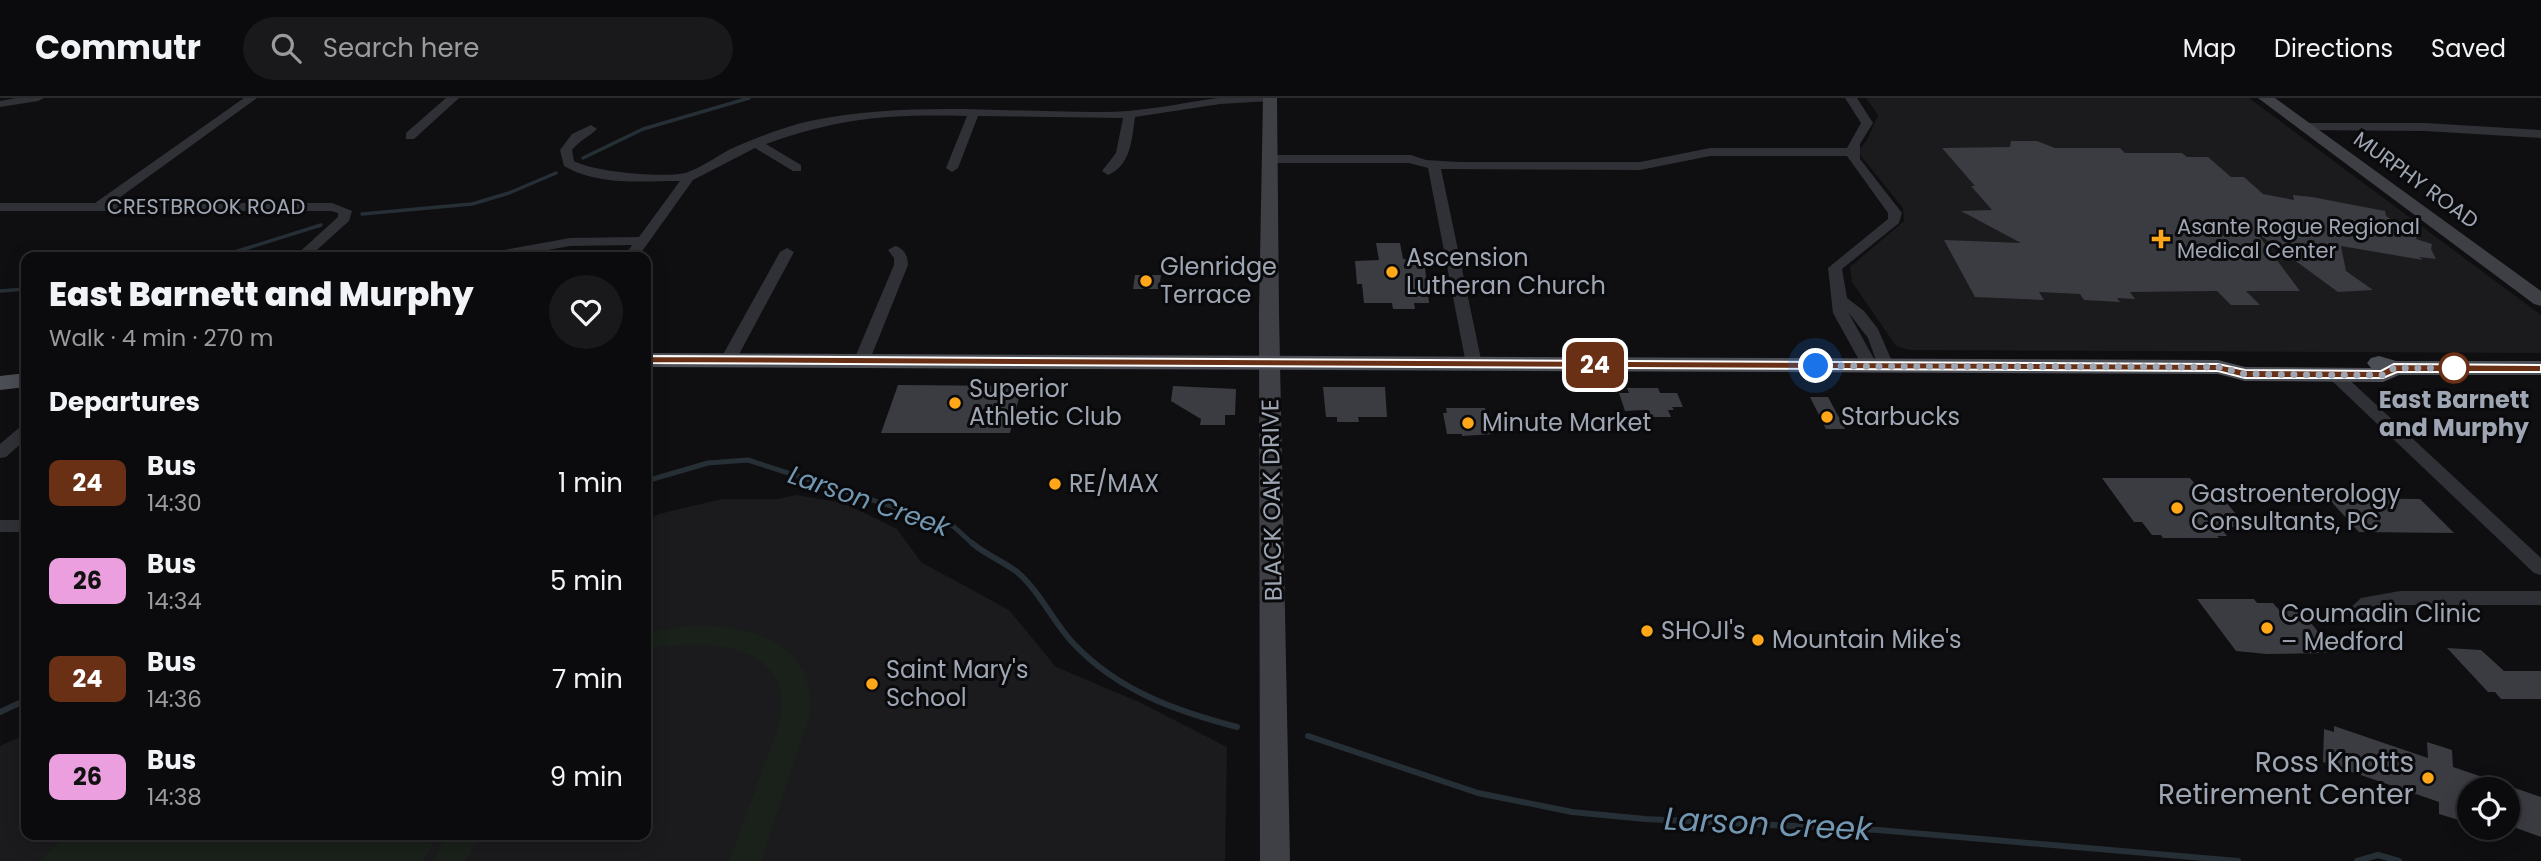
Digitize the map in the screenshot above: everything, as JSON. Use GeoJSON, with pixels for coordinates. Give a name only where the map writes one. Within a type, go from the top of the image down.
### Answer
{"type":"FeatureCollection","features":[{"type":"Feature","properties":{"kind":"main road"},"geometry":{"type":"LineString","coordinates":[[2218,367],[2230,359],[2244,359],[2367,360],[2394,368],[2541,368]]}},
{"type":"Feature","properties":{"kind":"main road"},"geometry":{"type":"LineString","coordinates":[[651,360],[2218,367],[2245,374],[2335,375],[2383,375],[2394,368]]}},
{"type":"Feature","properties":{"kind":"main road"},"geometry":{"type":"LineString","coordinates":[[0,383],[21,381]]}},
{"type":"Feature","properties":{"kind":"street"},"geometry":{"type":"LineString","coordinates":[[0,104],[38,98]]}},
{"type":"Feature","properties":{"kind":"street"},"geometry":{"type":"LineString","coordinates":[[98,207],[251,98]]}},
{"type":"Feature","properties":{"kind":"street"},"geometry":{"type":"LineString","coordinates":[[410,136],[453,98]]}},
{"type":"Feature","properties":{"kind":"street"},"geometry":{"type":"LineString","coordinates":[[634,252],[689,177],[713,162],[808,125],[861,115],[929,110],[1078,116],[1129,114],[1220,101],[1270,98]]}},
{"type":"Feature","properties":{"kind":"street","name":"BLACK OAK DRIVE"},"geometry":{"type":"LineString","coordinates":[[1270,98],[1275,861]]}},
{"type":"Feature","properties":{"kind":"street"},"geometry":{"type":"LineString","coordinates":[[1852,98],[1867,123],[1852,152]]}},
{"type":"Feature","properties":{"kind":"street","name":"MURPHY ROAD"},"geometry":{"type":"LineString","coordinates":[[2265,98],[2541,300]]}},
{"type":"Feature","properties":{"kind":"street"},"geometry":{"type":"LineString","coordinates":[[952,168],[974,112]]}},
{"type":"Feature","properties":{"kind":"street"},"geometry":{"type":"LineString","coordinates":[[1108,171],[1118,164],[1122,156],[1129,114]]}},
{"type":"Feature","properties":{"kind":"street"},"geometry":{"type":"LineString","coordinates":[[2304,127],[2480,124],[2541,128]]}},
{"type":"Feature","properties":{"kind":"street"},"geometry":{"type":"LineString","coordinates":[[2424,127],[2541,134]]}},
{"type":"Feature","properties":{"kind":"street"},"geometry":{"type":"LineString","coordinates":[[591,129],[576,137],[566,150],[568,163],[575,168],[617,175],[689,177]]}},
{"type":"Feature","properties":{"kind":"street"},"geometry":{"type":"LineString","coordinates":[[756,144],[797,168]]}},
{"type":"Feature","properties":{"kind":"street"},"geometry":{"type":"LineString","coordinates":[[1271,163],[1412,167],[1427,164],[1640,166],[1710,152],[1852,152]]}},
{"type":"Feature","properties":{"kind":"street"},"geometry":{"type":"LineString","coordinates":[[1852,152],[1895,213],[1894,220],[1835,268],[1843,301],[1840,313],[1878,366]]}},
{"type":"Feature","properties":{"kind":"street"},"geometry":{"type":"LineString","coordinates":[[1427,164],[1474,364]]}},
{"type":"Feature","properties":{"kind":"street","name":"CRESTBROOK ROAD"},"geometry":{"type":"LineString","coordinates":[[0,207],[332,207],[345,211],[344,218],[306,252]]}},
{"type":"Feature","properties":{"kind":"street"},"geometry":{"type":"LineString","coordinates":[[515,252],[570,242],[642,241]]}},
{"type":"Feature","properties":{"kind":"street"},"geometry":{"type":"LineString","coordinates":[[862,362],[901,265],[901,258],[895,250]]}},
{"type":"Feature","properties":{"kind":"street"},"geometry":{"type":"LineString","coordinates":[[728,360],[787,253]]}},
{"type":"Feature","properties":{"kind":"street"},"geometry":{"type":"LineString","coordinates":[[2335,375],[2541,569]]}},
{"type":"Feature","properties":{"kind":"street"},"geometry":{"type":"LineString","coordinates":[[0,453],[21,435]]}},
{"type":"Feature","properties":{"kind":"street"},"geometry":{"type":"LineString","coordinates":[[0,526],[21,526]]}},
{"type":"Feature","properties":{"kind":"street"},"geometry":{"type":"LineString","coordinates":[[2356,611],[2368,603],[2400,598],[2541,598]]}},
{"type":"Feature","properties":{"kind":"shaded area","name":"Asante Rogue Regional Medical Center"},"geometry":{"type":"Polygon","coordinates":[[[1866,98],[2249,98],[2541,315],[2541,353],[1909,350],[1896,346],[1852,282],[1850,267],[1904,221],[1903,208],[1859,150],[1868,138],[1878,115],[1866,98]]]}},
{"type":"Feature","properties":{"kind":"shaded area","name":"Saint Mary's School"},"geometry":{"type":"Polygon","coordinates":[[[796,495],[844,503],[897,529],[921,562],[1009,610],[1056,667],[1139,702],[1227,747],[1225,861],[0,861],[0,746],[21,736],[21,840],[651,840],[651,518],[722,499],[777,499],[796,495]]]}},
{"type":"Feature","properties":{"kind":"shaded area"},"geometry":{"type":"Polygon","coordinates":[[[687,626],[733,628],[775,642],[791,655],[803,671],[809,692],[809,718],[761,861],[729,861],[781,714],[780,690],[771,671],[755,658],[712,645],[651,649],[651,632],[687,626]]]}},
{"type":"Feature","properties":{"kind":"shaded area"},"geometry":{"type":"Polygon","coordinates":[[[63,840],[435,840],[423,861],[38,861],[63,840]]]}},
{"type":"Feature","properties":{"kind":"shaded area"},"geometry":{"type":"Polygon","coordinates":[[[445,840],[476,840],[465,861],[434,861],[445,840]]]}},
{"type":"Feature","properties":{"kind":"building","name":"Asante Rogue Regional Medical Center"},"geometry":{"type":"Polygon","coordinates":[[[2011,141],[2037,141],[2055,148],[2120,148],[2125,153],[2182,153],[2187,157],[2208,157],[2231,177],[2244,177],[2263,194],[2294,200],[2293,195],[2312,197],[2385,211],[2386,216],[2397,223],[2398,228],[2403,229],[2405,234],[2417,236],[2416,239],[2432,244],[2431,249],[2436,259],[2419,257],[2423,260],[2341,246],[2346,271],[2373,290],[2338,292],[2256,232],[2300,291],[2246,291],[2260,305],[2231,305],[2217,291],[2130,292],[2135,299],[2117,298],[2120,302],[2084,300],[2080,294],[2039,292],[2044,300],[1975,297],[1944,240],[2021,243],[1961,211],[1992,210],[1942,148],[2010,147],[2011,141]]]}},
{"type":"Feature","properties":{"kind":"building","name":"Ascension Lutheran Church"},"geometry":{"type":"Polygon","coordinates":[[[1376,243],[1400,243],[1403,259],[1424,259],[1429,303],[1414,303],[1415,309],[1393,309],[1392,303],[1364,303],[1362,284],[1357,284],[1355,261],[1379,260],[1376,243]]]}},
{"type":"Feature","properties":{"kind":"building","name":"Glenridge Terrace"},"geometry":{"type":"Polygon","coordinates":[[[1135,275],[1161,275],[1159,289],[1133,289],[1135,275]]]}},
{"type":"Feature","properties":{"kind":"building","name":"Superior Athletic Club"},"geometry":{"type":"Polygon","coordinates":[[[898,385],[1022,386],[1010,433],[881,433],[898,385]]]}},
{"type":"Feature","properties":{"kind":"building"},"geometry":{"type":"Polygon","coordinates":[[[1173,386],[1236,389],[1235,415],[1225,415],[1225,425],[1200,425],[1201,419],[1171,401],[1173,386]]]}},
{"type":"Feature","properties":{"kind":"building"},"geometry":{"type":"Polygon","coordinates":[[[1323,387],[1385,387],[1387,417],[1358,417],[1359,422],[1337,422],[1337,417],[1326,417],[1323,387]]]}},
{"type":"Feature","properties":{"kind":"building"},"geometry":{"type":"Polygon","coordinates":[[[1627,388],[1658,388],[1660,393],[1677,393],[1683,407],[1672,407],[1674,410],[1668,410],[1671,417],[1647,417],[1645,410],[1625,411],[1619,393],[1629,393],[1627,388]]]}},
{"type":"Feature","properties":{"kind":"building","name":"Starbucks"},"geometry":{"type":"Polygon","coordinates":[[[1810,397],[1828,397],[1845,429],[1826,429],[1810,397]]]}},
{"type":"Feature","properties":{"kind":"building","name":"Minute Market"},"geometry":{"type":"Polygon","coordinates":[[[1446,408],[1485,408],[1486,413],[1490,413],[1494,434],[1447,434],[1443,413],[1447,413],[1446,408]]]}},
{"type":"Feature","properties":{"kind":"building","name":"Gastroenterology Consultants, PC"},"geometry":{"type":"Polygon","coordinates":[[[2102,478],[2190,478],[2209,501],[2225,501],[2247,527],[2220,527],[2227,536],[2217,536],[2219,538],[2163,538],[2161,535],[2152,535],[2142,522],[2134,522],[2102,478]]]}},
{"type":"Feature","properties":{"kind":"building"},"geometry":{"type":"Polygon","coordinates":[[[2328,498],[2420,499],[2454,533],[2359,532],[2328,498]]]}},
{"type":"Feature","properties":{"kind":"building","name":"Coumadin Clinic – Medford"},"geometry":{"type":"Polygon","coordinates":[[[2197,599],[2254,599],[2257,603],[2273,603],[2280,611],[2301,611],[2330,646],[2320,646],[2326,653],[2267,654],[2236,651],[2197,599]]]}},
{"type":"Feature","properties":{"kind":"building"},"geometry":{"type":"Polygon","coordinates":[[[2447,648],[2481,650],[2504,671],[2541,671],[2541,699],[2501,699],[2495,692],[2488,692],[2447,648]]]}},
{"type":"Feature","properties":{"kind":"building","name":"Ross Knotts Retirement Center"},"geometry":{"type":"Polygon","coordinates":[[[2334,726],[2428,758],[2427,742],[2452,750],[2453,767],[2482,777],[2457,777],[2457,819],[2439,814],[2439,802],[2323,762],[2324,729],[2334,732],[2334,726]]]}},
{"type":"Feature","properties":{"kind":"building","name":"Ross Knotts Retirement Center"},"geometry":{"type":"Polygon","coordinates":[[[2520,790],[2541,797],[2541,837],[2520,829],[2520,790]]]}},
{"type":"Feature","properties":{"kind":"waterway"},"geometry":{"type":"LineString","coordinates":[[583,158],[643,129],[749,98]]}},
{"type":"Feature","properties":{"kind":"waterway"},"geometry":{"type":"LineString","coordinates":[[362,214],[472,204],[509,193],[556,173]]}},
{"type":"Feature","properties":{"kind":"waterway"},"geometry":{"type":"LineString","coordinates":[[235,252],[321,225]]}},
{"type":"Feature","properties":{"kind":"waterway"},"geometry":{"type":"LineString","coordinates":[[0,291],[21,289]]}},
{"type":"Feature","properties":{"kind":"waterway","name":"Larson Creek"},"geometry":{"type":"LineString","coordinates":[[651,480],[708,463],[748,460],[953,526],[974,545]]}},
{"type":"Feature","properties":{"kind":"waterway","name":"Larson Creek"},"geometry":{"type":"LineString","coordinates":[[972,543],[1025,579],[1073,643],[1109,674],[1170,706],[1237,727]]}},
{"type":"Feature","properties":{"kind":"waterway","name":"Larson Creek"},"geometry":{"type":"LineString","coordinates":[[0,712],[21,702]]}},
{"type":"Feature","properties":{"kind":"waterway","name":"Larson Creek"},"geometry":{"type":"LineString","coordinates":[[1308,736],[1478,793],[1572,812],[1645,819],[1878,830],[2238,861]]}},
{"type":"Feature","properties":{"kind":"waterway","name":"Larson Creek"},"geometry":{"type":"LineString","coordinates":[[2357,861],[2378,855],[2399,861]]}},
{"type":"Feature","properties":{"kind":"bus line","name":"24"},"geometry":{"type":"LineString","coordinates":[[651,360],[2218,367],[2245,374],[2335,375],[2383,375],[2394,368],[2541,368]]}},
{"type":"Feature","properties":{"kind":"place","name":"Asante Rogue Regional Medical Center"},"geometry":{"type":"Point","coordinates":[2161,239]}},
{"type":"Feature","properties":{"kind":"place","name":"Ascension Lutheran Church"},"geometry":{"type":"Point","coordinates":[1392,272]}},
{"type":"Feature","properties":{"kind":"place","name":"Glenridge Terrace"},"geometry":{"type":"Point","coordinates":[1146,281]}},
{"type":"Feature","properties":{"kind":"place","name":"East Barnett and Murphy"},"geometry":{"type":"Point","coordinates":[2454,368]}},
{"type":"Feature","properties":{"kind":"place","name":"Superior Athletic Club"},"geometry":{"type":"Point","coordinates":[955,403]}},
{"type":"Feature","properties":{"kind":"place","name":"Starbucks"},"geometry":{"type":"Point","coordinates":[1827,417]}},
{"type":"Feature","properties":{"kind":"place","name":"Minute Market"},"geometry":{"type":"Point","coordinates":[1468,423]}},
{"type":"Feature","properties":{"kind":"place","name":"RE/MAX"},"geometry":{"type":"Point","coordinates":[1055,484]}},
{"type":"Feature","properties":{"kind":"place","name":"Gastroenterology Consultants, PC"},"geometry":{"type":"Point","coordinates":[2177,508]}},
{"type":"Feature","properties":{"kind":"place","name":"Coumadin Clinic – Medford"},"geometry":{"type":"Point","coordinates":[2267,628]}},
{"type":"Feature","properties":{"kind":"place","name":"SHOJI's"},"geometry":{"type":"Point","coordinates":[1647,631]}},
{"type":"Feature","properties":{"kind":"place","name":"Mountain Mike's"},"geometry":{"type":"Point","coordinates":[1758,640]}},
{"type":"Feature","properties":{"kind":"place","name":"Saint Mary's School"},"geometry":{"type":"Point","coordinates":[872,684]}},
{"type":"Feature","properties":{"kind":"place","name":"Ross Knotts Retirement Center"},"geometry":{"type":"Point","coordinates":[2428,778]}},
{"type":"Feature","properties":{"kind":"route"},"geometry":{"type":"LineString","coordinates":[[1816,366],[2218,367],[2245,374],[2335,375],[2383,375],[2394,368],[2454,368]]}}]}
